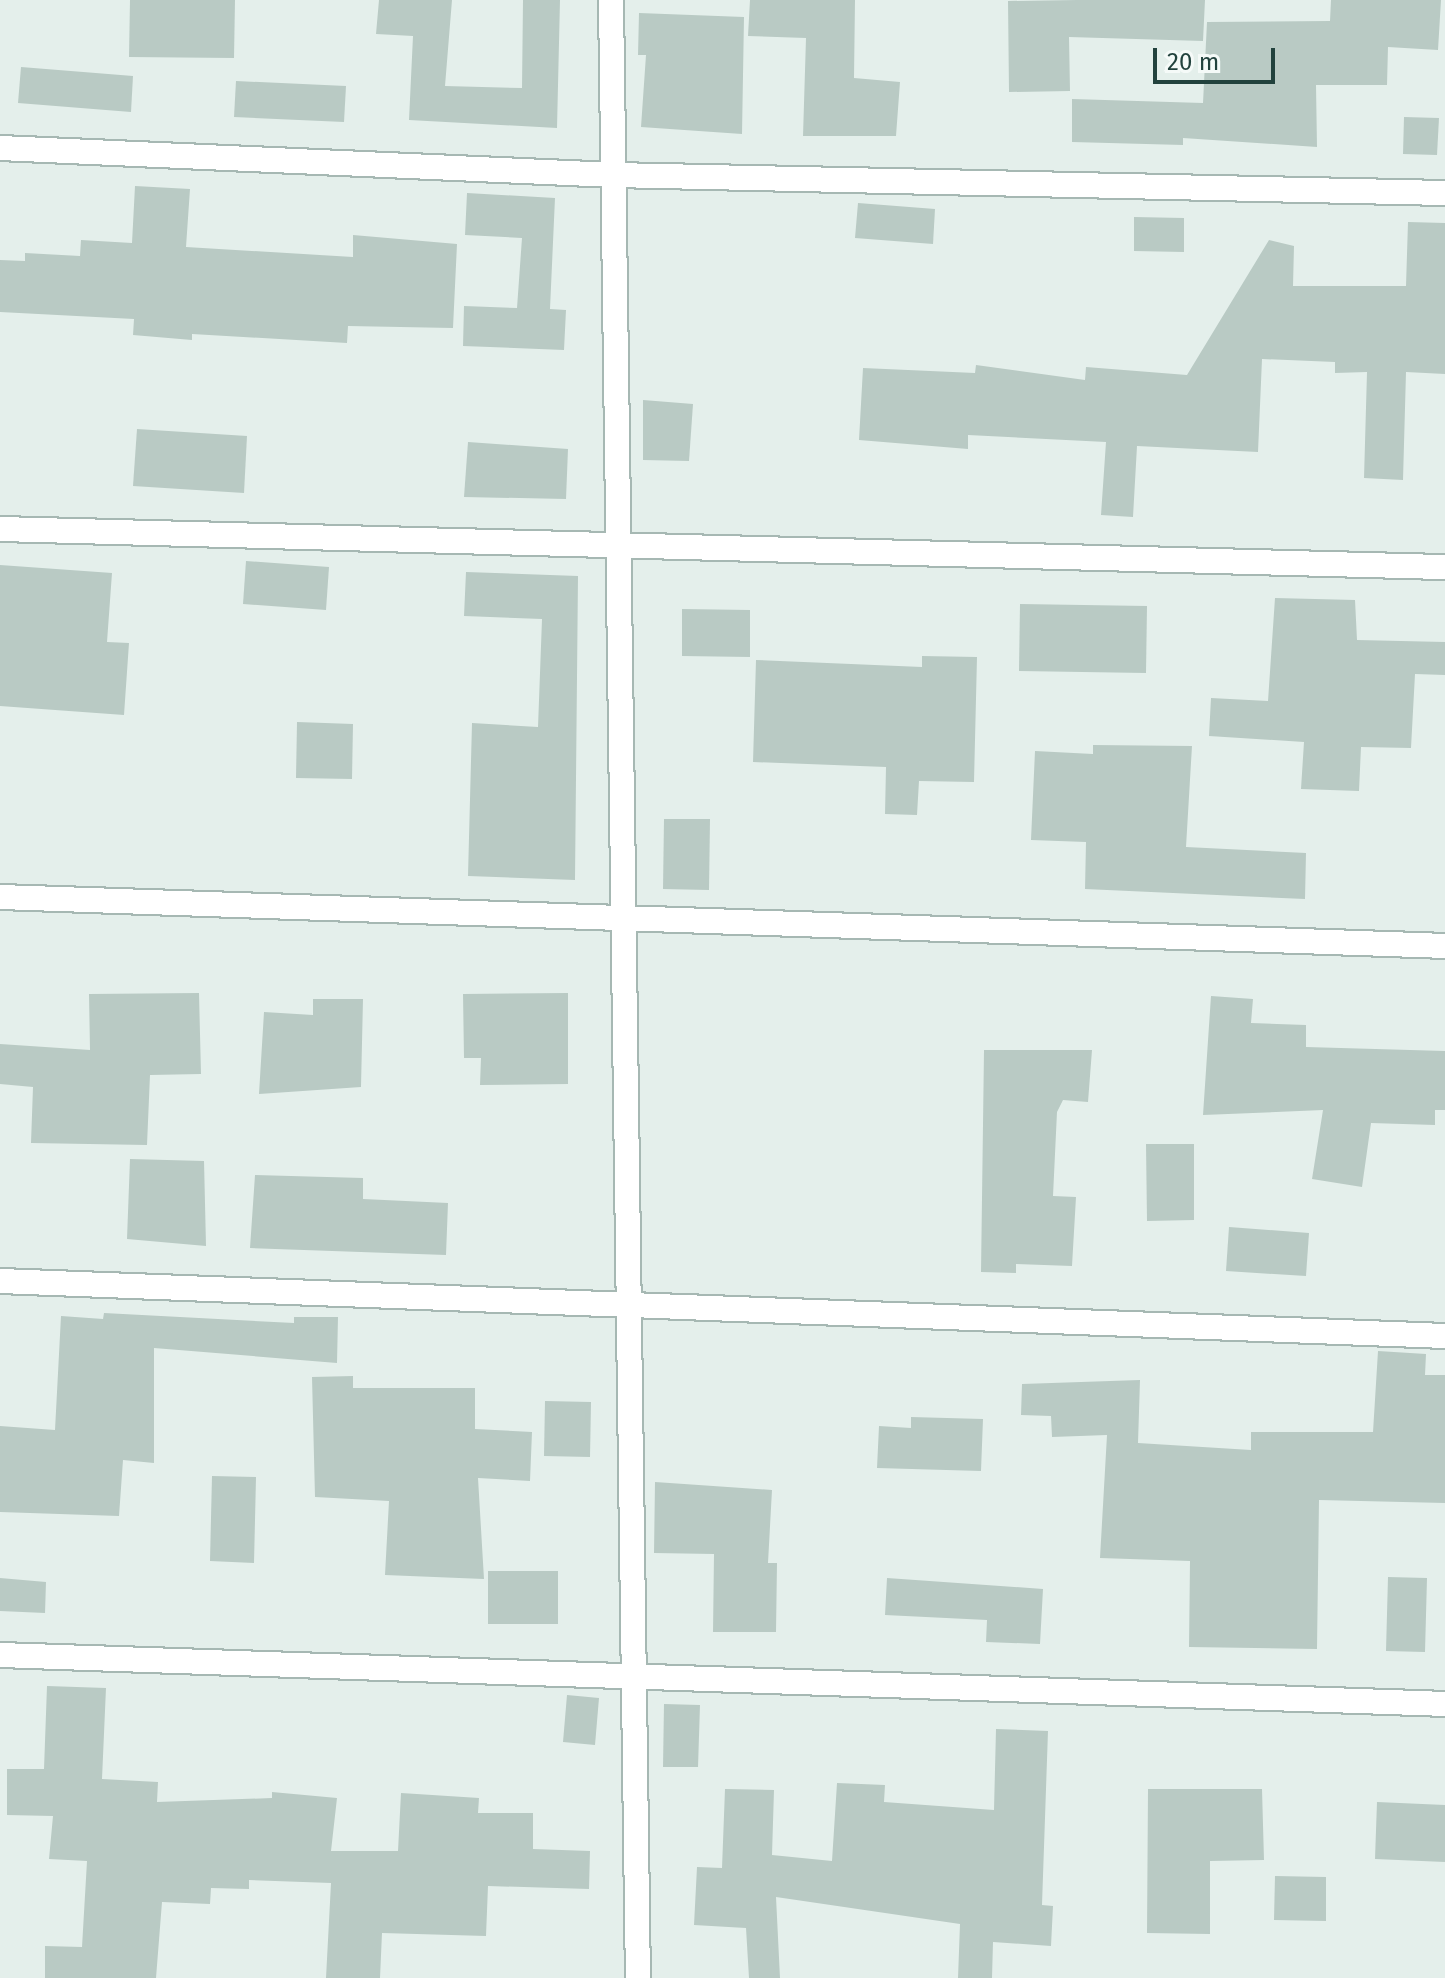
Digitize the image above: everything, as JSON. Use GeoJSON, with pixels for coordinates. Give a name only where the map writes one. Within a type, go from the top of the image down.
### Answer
{"type":"FeatureCollection","features":[{"type":"Feature","properties":{"kind":"street"},"geometry":{"type":"LineString","coordinates":[[611,0],[638,1978]]}},
{"type":"Feature","properties":{"kind":"street"},"geometry":{"type":"LineString","coordinates":[[0,148],[613,175],[1445,193]]}},
{"type":"Feature","properties":{"kind":"street"},"geometry":{"type":"LineString","coordinates":[[0,529],[617,550],[1445,567]]}},
{"type":"Feature","properties":{"kind":"street"},"geometry":{"type":"LineString","coordinates":[[0,897],[1445,946]]}},
{"type":"Feature","properties":{"kind":"street"},"geometry":{"type":"LineString","coordinates":[[0,1281],[1445,1336]]}},
{"type":"Feature","properties":{"kind":"street"},"geometry":{"type":"LineString","coordinates":[[0,1655],[633,1679],[1445,1704]]}},
{"type":"Feature","properties":{"kind":"building"},"geometry":{"type":"Polygon","coordinates":[[[130,0],[235,0],[234,58],[129,57],[130,0]]]}},
{"type":"Feature","properties":{"kind":"building"},"geometry":{"type":"Polygon","coordinates":[[[379,0],[452,0],[445,86],[522,88],[523,0],[560,0],[557,128],[409,120],[413,36],[376,34],[379,0]]]}},
{"type":"Feature","properties":{"kind":"building"},"geometry":{"type":"Polygon","coordinates":[[[750,0],[855,0],[854,78],[900,82],[896,136],[803,136],[806,38],[748,36],[750,0]]]}},
{"type":"Feature","properties":{"kind":"building"},"geometry":{"type":"Polygon","coordinates":[[[1205,0],[1203,41],[1069,37],[1070,91],[1009,92],[1008,1],[1205,0]]]}},
{"type":"Feature","properties":{"kind":"building"},"geometry":{"type":"Polygon","coordinates":[[[1331,0],[1441,0],[1438,50],[1388,47],[1387,85],[1316,85],[1317,147],[1183,138],[1183,145],[1072,142],[1072,99],[1203,103],[1207,22],[1330,21],[1331,0]]]}},
{"type":"Feature","properties":{"kind":"building"},"geometry":{"type":"Polygon","coordinates":[[[639,13],[744,17],[742,134],[641,127],[646,55],[638,55],[639,13]]]}},
{"type":"Feature","properties":{"kind":"building"},"geometry":{"type":"Polygon","coordinates":[[[21,67],[133,76],[131,112],[18,103],[21,67]]]}},
{"type":"Feature","properties":{"kind":"building"},"geometry":{"type":"Polygon","coordinates":[[[236,81],[346,86],[344,122],[234,117],[236,81]]]}},
{"type":"Feature","properties":{"kind":"building"},"geometry":{"type":"Polygon","coordinates":[[[1404,117],[1439,118],[1437,155],[1403,154],[1404,117]]]}},
{"type":"Feature","properties":{"kind":"building"},"geometry":{"type":"Polygon","coordinates":[[[135,186],[190,189],[186,247],[353,257],[353,235],[457,244],[453,328],[348,326],[347,343],[192,334],[192,340],[133,335],[134,319],[0,312],[0,260],[25,261],[25,253],[80,256],[81,240],[132,243],[135,186]]]}},
{"type":"Feature","properties":{"kind":"building"},"geometry":{"type":"Polygon","coordinates":[[[467,193],[555,198],[550,309],[566,310],[564,350],[463,346],[464,306],[517,308],[522,238],[465,235],[467,193]]]}},
{"type":"Feature","properties":{"kind":"building"},"geometry":{"type":"Polygon","coordinates":[[[858,203],[935,209],[933,244],[855,238],[858,203]]]}},
{"type":"Feature","properties":{"kind":"building"},"geometry":{"type":"Polygon","coordinates":[[[1134,217],[1184,218],[1184,252],[1134,251],[1134,217]]]}},
{"type":"Feature","properties":{"kind":"building"},"geometry":{"type":"Polygon","coordinates":[[[1408,222],[1445,223],[1445,374],[1406,372],[1403,480],[1364,478],[1367,372],[1335,373],[1335,362],[1262,359],[1258,452],[1137,446],[1133,517],[1101,515],[1106,442],[968,435],[968,449],[859,440],[863,368],[975,373],[976,365],[1085,380],[1086,367],[1187,375],[1269,240],[1294,246],[1293,286],[1406,286],[1408,222]]]}},
{"type":"Feature","properties":{"kind":"building"},"geometry":{"type":"Polygon","coordinates":[[[643,400],[693,404],[689,461],[643,460],[643,400]]]}},
{"type":"Feature","properties":{"kind":"building"},"geometry":{"type":"Polygon","coordinates":[[[137,429],[247,436],[244,493],[133,486],[137,429]]]}},
{"type":"Feature","properties":{"kind":"building"},"geometry":{"type":"Polygon","coordinates":[[[468,442],[568,449],[566,499],[464,497],[468,442]]]}},
{"type":"Feature","properties":{"kind":"building"},"geometry":{"type":"Polygon","coordinates":[[[246,561],[329,567],[326,610],[243,604],[246,561]]]}},
{"type":"Feature","properties":{"kind":"building"},"geometry":{"type":"Polygon","coordinates":[[[0,565],[112,573],[107,642],[129,643],[124,715],[0,706],[0,565]]]}},
{"type":"Feature","properties":{"kind":"building"},"geometry":{"type":"Polygon","coordinates":[[[466,572],[578,576],[575,880],[468,876],[472,723],[538,727],[542,619],[464,616],[466,572]]]}},
{"type":"Feature","properties":{"kind":"building"},"geometry":{"type":"Polygon","coordinates":[[[1275,598],[1355,600],[1357,640],[1445,642],[1445,675],[1415,674],[1411,748],[1361,747],[1359,791],[1301,789],[1304,742],[1209,736],[1211,698],[1268,701],[1275,598]]]}},
{"type":"Feature","properties":{"kind":"building"},"geometry":{"type":"Polygon","coordinates":[[[1020,604],[1147,606],[1146,673],[1019,671],[1020,604]]]}},
{"type":"Feature","properties":{"kind":"building"},"geometry":{"type":"Polygon","coordinates":[[[682,609],[750,610],[750,657],[682,656],[682,609]]]}},
{"type":"Feature","properties":{"kind":"building"},"geometry":{"type":"Polygon","coordinates":[[[922,656],[977,657],[974,782],[919,781],[917,815],[885,814],[886,767],[753,762],[756,660],[922,667],[922,656]]]}},
{"type":"Feature","properties":{"kind":"building"},"geometry":{"type":"Polygon","coordinates":[[[297,722],[353,724],[352,779],[296,778],[297,722]]]}},
{"type":"Feature","properties":{"kind":"building"},"geometry":{"type":"Polygon","coordinates":[[[1093,745],[1192,746],[1186,847],[1306,853],[1305,899],[1085,889],[1086,842],[1031,840],[1035,751],[1093,754],[1093,745]]]}},
{"type":"Feature","properties":{"kind":"building"},"geometry":{"type":"Polygon","coordinates":[[[664,819],[710,819],[709,890],[663,889],[664,819]]]}},
{"type":"Feature","properties":{"kind":"building"},"geometry":{"type":"Polygon","coordinates":[[[199,993],[201,1074],[150,1075],[147,1145],[31,1143],[33,1087],[0,1084],[0,1044],[90,1050],[89,994],[199,993]]]}},
{"type":"Feature","properties":{"kind":"building"},"geometry":{"type":"Polygon","coordinates":[[[568,993],[568,1084],[480,1085],[481,1058],[464,1058],[463,994],[568,993]]]}},
{"type":"Feature","properties":{"kind":"building"},"geometry":{"type":"Polygon","coordinates":[[[1211,996],[1253,999],[1251,1023],[1306,1025],[1306,1047],[1445,1051],[1445,1110],[1435,1110],[1435,1125],[1371,1123],[1362,1187],[1312,1179],[1323,1110],[1203,1115],[1211,996]]]}},
{"type":"Feature","properties":{"kind":"building"},"geometry":{"type":"Polygon","coordinates":[[[313,999],[363,999],[361,1087],[259,1094],[264,1012],[313,1015],[313,999]]]}},
{"type":"Feature","properties":{"kind":"building"},"geometry":{"type":"Polygon","coordinates":[[[984,1050],[1092,1050],[1088,1102],[1063,1100],[1057,1112],[1053,1196],[1076,1197],[1072,1266],[1016,1264],[1016,1273],[981,1272],[984,1050]]]}},
{"type":"Feature","properties":{"kind":"building"},"geometry":{"type":"Polygon","coordinates":[[[1146,1144],[1194,1144],[1194,1220],[1147,1221],[1146,1144]]]}},
{"type":"Feature","properties":{"kind":"building"},"geometry":{"type":"Polygon","coordinates":[[[130,1159],[204,1161],[206,1246],[127,1239],[130,1159]]]}},
{"type":"Feature","properties":{"kind":"building"},"geometry":{"type":"Polygon","coordinates":[[[255,1175],[363,1178],[363,1199],[448,1203],[446,1255],[250,1248],[255,1175]]]}},
{"type":"Feature","properties":{"kind":"building"},"geometry":{"type":"Polygon","coordinates":[[[1229,1227],[1309,1233],[1306,1276],[1226,1271],[1229,1227]]]}},
{"type":"Feature","properties":{"kind":"building"},"geometry":{"type":"Polygon","coordinates":[[[104,1313],[294,1323],[294,1317],[338,1317],[337,1363],[154,1348],[154,1463],[123,1460],[119,1516],[0,1512],[0,1426],[55,1430],[61,1316],[103,1319],[104,1313]]]}},
{"type":"Feature","properties":{"kind":"building"},"geometry":{"type":"Polygon","coordinates":[[[1378,1351],[1426,1354],[1425,1375],[1445,1375],[1445,1503],[1319,1500],[1317,1649],[1189,1647],[1190,1561],[1100,1558],[1107,1435],[1052,1437],[1051,1416],[1021,1415],[1022,1384],[1140,1380],[1138,1443],[1251,1450],[1251,1432],[1373,1432],[1378,1351]]]}},
{"type":"Feature","properties":{"kind":"building"},"geometry":{"type":"Polygon","coordinates":[[[353,1376],[353,1388],[475,1388],[475,1429],[532,1432],[530,1481],[478,1478],[484,1579],[385,1575],[389,1501],[315,1497],[312,1377],[353,1376]]]}},
{"type":"Feature","properties":{"kind":"building"},"geometry":{"type":"Polygon","coordinates":[[[545,1401],[591,1402],[590,1457],[544,1456],[545,1401]]]}},
{"type":"Feature","properties":{"kind":"building"},"geometry":{"type":"Polygon","coordinates":[[[911,1417],[983,1419],[981,1471],[877,1468],[879,1426],[911,1428],[911,1417]]]}},
{"type":"Feature","properties":{"kind":"building"},"geometry":{"type":"Polygon","coordinates":[[[212,1476],[256,1477],[254,1563],[210,1561],[212,1476]]]}},
{"type":"Feature","properties":{"kind":"building"},"geometry":{"type":"Polygon","coordinates":[[[655,1482],[772,1490],[768,1563],[777,1563],[776,1632],[713,1632],[714,1554],[654,1553],[655,1482]]]}},
{"type":"Feature","properties":{"kind":"building"},"geometry":{"type":"Polygon","coordinates":[[[488,1571],[558,1571],[558,1624],[488,1624],[488,1571]]]}},
{"type":"Feature","properties":{"kind":"building"},"geometry":{"type":"Polygon","coordinates":[[[1388,1577],[1427,1578],[1425,1652],[1386,1651],[1388,1577]]]}},
{"type":"Feature","properties":{"kind":"building"},"geometry":{"type":"Polygon","coordinates":[[[0,1578],[46,1582],[45,1613],[0,1611],[0,1578]]]}},
{"type":"Feature","properties":{"kind":"building"},"geometry":{"type":"Polygon","coordinates":[[[887,1578],[1043,1589],[1040,1644],[986,1642],[987,1620],[885,1615],[887,1578]]]}},
{"type":"Feature","properties":{"kind":"building"},"geometry":{"type":"Polygon","coordinates":[[[47,1686],[106,1688],[102,1779],[158,1782],[157,1802],[272,1798],[272,1792],[337,1798],[331,1851],[398,1851],[401,1793],[479,1798],[478,1813],[533,1813],[533,1849],[590,1851],[589,1889],[488,1886],[486,1936],[382,1933],[380,1978],[326,1978],[331,1883],[249,1880],[249,1889],[211,1888],[210,1904],[162,1902],[156,1978],[45,1978],[45,1946],[82,1947],[87,1861],[49,1859],[53,1816],[7,1815],[7,1769],[44,1769],[47,1686]]]}},
{"type":"Feature","properties":{"kind":"building"},"geometry":{"type":"Polygon","coordinates":[[[567,1695],[599,1698],[595,1745],[563,1742],[567,1695]]]}},
{"type":"Feature","properties":{"kind":"building"},"geometry":{"type":"Polygon","coordinates":[[[664,1704],[700,1705],[698,1767],[663,1767],[664,1704]]]}},
{"type":"Feature","properties":{"kind":"building"},"geometry":{"type":"Polygon","coordinates":[[[996,1729],[1048,1731],[1042,1905],[1053,1906],[1051,1946],[993,1942],[992,1978],[958,1978],[960,1924],[776,1897],[780,1978],[749,1978],[746,1928],[694,1925],[697,1867],[722,1868],[725,1789],[774,1790],[772,1855],[832,1861],[837,1783],[885,1785],[884,1802],[994,1810],[996,1729]]]}},
{"type":"Feature","properties":{"kind":"building"},"geometry":{"type":"Polygon","coordinates":[[[1148,1789],[1262,1789],[1264,1860],[1210,1861],[1210,1934],[1147,1933],[1148,1789]]]}},
{"type":"Feature","properties":{"kind":"building"},"geometry":{"type":"Polygon","coordinates":[[[1377,1802],[1445,1805],[1445,1862],[1375,1859],[1377,1802]]]}},
{"type":"Feature","properties":{"kind":"building"},"geometry":{"type":"Polygon","coordinates":[[[1275,1876],[1326,1877],[1326,1921],[1274,1920],[1275,1876]]]}}]}
